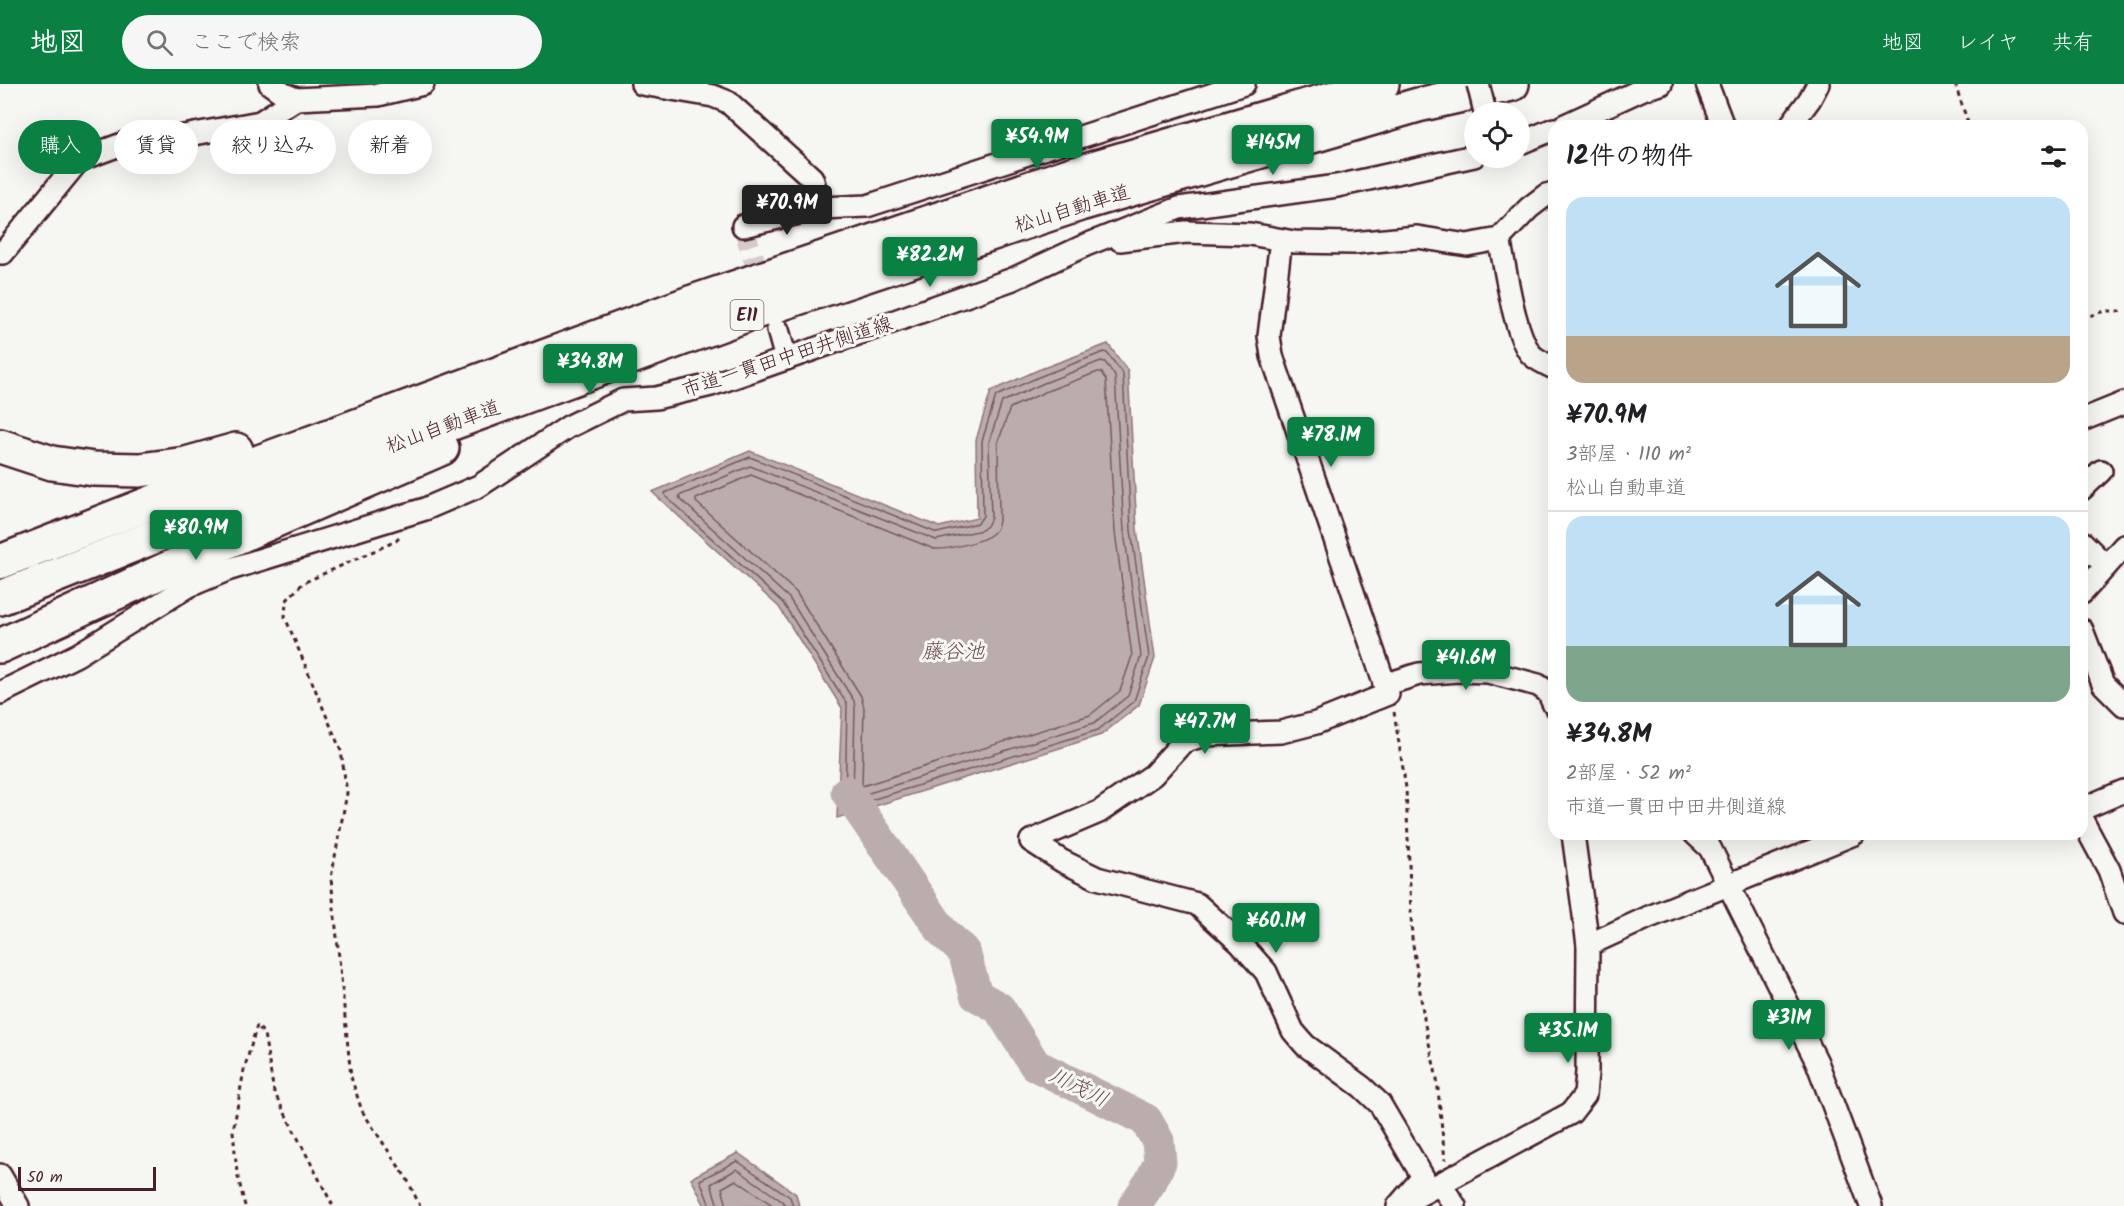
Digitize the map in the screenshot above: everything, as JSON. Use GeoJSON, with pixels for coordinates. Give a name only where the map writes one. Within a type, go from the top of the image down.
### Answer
{"type":"FeatureCollection","features":[{"type":"Feature","properties":{"kind":"highway","name":"松山自動車道"},"geometry":{"type":"LineString","coordinates":[[0,562],[202,483],[690,303],[1075,173],[1382,84]]}},
{"type":"Feature","properties":{"kind":"highway","name":"松山自動車道"},"geometry":{"type":"LineString","coordinates":[[0,598],[289,483],[746,315],[1080,204],[1418,105],[1512,84]]}},
{"type":"Feature","properties":{"kind":"highway"},"geometry":{"type":"LineString","coordinates":[[0,446],[52,463],[94,470],[140,470],[186,464],[690,303]]}},
{"type":"Feature","properties":{"kind":"highway"},"geometry":{"type":"LineString","coordinates":[[0,646],[230,540],[746,315]]}},
{"type":"Feature","properties":{"kind":"street"},"geometry":{"type":"LineString","coordinates":[[270,84],[296,99],[378,95],[423,84]]}},
{"type":"Feature","properties":{"kind":"street"},"geometry":{"type":"LineString","coordinates":[[642,84],[713,96],[728,102],[812,178],[821,208]]}},
{"type":"Feature","properties":{"kind":"street"},"geometry":{"type":"LineString","coordinates":[[744,226],[821,208],[867,206],[1244,84]]}},
{"type":"Feature","properties":{"kind":"street"},"geometry":{"type":"LineString","coordinates":[[1478,84],[1482,102]]}},
{"type":"Feature","properties":{"kind":"street"},"geometry":{"type":"LineString","coordinates":[[1576,120],[1643,89],[1661,84]]}},
{"type":"Feature","properties":{"kind":"street"},"geometry":{"type":"LineString","coordinates":[[1707,84],[1721,120]]}},
{"type":"Feature","properties":{"kind":"street"},"geometry":{"type":"LineString","coordinates":[[1794,120],[1818,84]]}},
{"type":"Feature","properties":{"kind":"street"},"geometry":{"type":"LineString","coordinates":[[0,253],[79,160],[125,142],[156,141],[260,122],[296,99]]}},
{"type":"Feature","properties":{"kind":"street"},"geometry":{"type":"LineString","coordinates":[[1530,139],[1548,131]]}},
{"type":"Feature","properties":{"kind":"street","name":"市道一貫田中田井側道線"},"geometry":{"type":"LineString","coordinates":[[0,693],[77,655],[189,586],[227,570],[425,509],[479,486],[568,428],[623,400],[656,398],[711,385],[1012,279],[1086,245],[1179,208],[1337,186],[1464,158]]}},
{"type":"Feature","properties":{"kind":"street"},"geometry":{"type":"LineString","coordinates":[[1086,245],[1186,232],[1250,234],[1294,242],[1353,243],[1417,237],[1467,245],[1499,239],[1529,208],[1548,194]]}},
{"type":"Feature","properties":{"kind":"street"},"geometry":{"type":"LineString","coordinates":[[1499,239],[1518,325],[1524,341],[1531,355],[1548,365]]}},
{"type":"Feature","properties":{"kind":"street"},"geometry":{"type":"LineString","coordinates":[[1281,240],[1269,336],[1272,356],[1386,689]]}},
{"type":"Feature","properties":{"kind":"street"},"geometry":{"type":"LineString","coordinates":[[778,330],[786,359]]}},
{"type":"Feature","properties":{"kind":"street"},"geometry":{"type":"LineString","coordinates":[[2088,418],[2124,403]]}},
{"type":"Feature","properties":{"kind":"street"},"geometry":{"type":"LineString","coordinates":[[2088,483],[2101,471]]}},
{"type":"Feature","properties":{"kind":"street"},"geometry":{"type":"LineString","coordinates":[[2088,586],[2124,546]]}},
{"type":"Feature","properties":{"kind":"street"},"geometry":{"type":"LineString","coordinates":[[2088,548],[2106,566]]}},
{"type":"Feature","properties":{"kind":"street"},"geometry":{"type":"LineString","coordinates":[[2088,645],[2103,684],[2124,705]]}},
{"type":"Feature","properties":{"kind":"street"},"geometry":{"type":"LineString","coordinates":[[1455,1206],[1432,1181],[1380,1104],[1362,1087],[1305,1045],[1293,1031],[1266,972],[1240,943],[1197,904],[1097,878],[1062,861],[1031,841],[1099,812],[1153,775],[1183,742],[1204,735],[1281,732],[1316,723],[1419,674],[1458,671],[1488,672],[1538,685],[1548,692]]}},
{"type":"Feature","properties":{"kind":"street"},"geometry":{"type":"LineString","coordinates":[[2088,806],[2124,791]]}},
{"type":"Feature","properties":{"kind":"street"},"geometry":{"type":"LineString","coordinates":[[2088,831],[2109,870],[2124,913]]}},
{"type":"Feature","properties":{"kind":"street"},"geometry":{"type":"LineString","coordinates":[[1399,1206],[1432,1181],[1571,1113],[1585,1095],[1588,945],[1573,840]]}},
{"type":"Feature","properties":{"kind":"street"},"geometry":{"type":"LineString","coordinates":[[1701,840],[1710,848],[1817,1062],[1871,1206]]}},
{"type":"Feature","properties":{"kind":"street"},"geometry":{"type":"LineString","coordinates":[[1588,945],[1649,917],[1839,840]]}},
{"type":"Feature","properties":{"kind":"street"},"geometry":{"type":"LineString","coordinates":[[0,1175],[18,1206]]}},
{"type":"Feature","properties":{"kind":"path"},"geometry":{"type":"LineString","coordinates":[[1955,84],[1967,120]]}},
{"type":"Feature","properties":{"kind":"path"},"geometry":{"type":"LineString","coordinates":[[2088,317],[2104,311],[2124,311]]}},
{"type":"Feature","properties":{"kind":"path"},"geometry":{"type":"LineString","coordinates":[[420,1206],[407,1179],[362,1112],[351,1077],[331,878],[347,793],[343,762],[341,751],[285,617],[286,601],[303,583],[396,541],[425,509]]}},
{"type":"Feature","properties":{"kind":"path"},"geometry":{"type":"LineString","coordinates":[[1386,689],[1392,701],[1406,788],[1412,938],[1425,1025],[1437,1079],[1446,1167],[1432,1181]]}},
{"type":"Feature","properties":{"kind":"path"},"geometry":{"type":"LineString","coordinates":[[245,1206],[237,1173],[233,1131],[244,1070],[257,1025],[264,1034],[274,1092],[333,1206]]}},
{"type":"Feature","properties":{"kind":"water","name":"藤谷池"},"geometry":{"type":"Polygon","coordinates":[[[1108,344],[1128,371],[1137,529],[1155,658],[1139,705],[1101,735],[837,818],[842,708],[779,607],[652,492],[750,451],[939,527],[977,518],[976,440],[991,391],[1038,370],[1108,344]]]}},
{"type":"Feature","properties":{"kind":"water"},"geometry":{"type":"Polygon","coordinates":[[[738,1153],[796,1194],[799,1206],[705,1206],[691,1178],[738,1153]]]}},
{"type":"Feature","properties":{"kind":"waterway","name":"川茂川"},"geometry":{"type":"LineString","coordinates":[[847,792],[942,931],[964,952],[976,995],[999,1008],[1035,1065],[1146,1120],[1158,1141],[1160,1162],[1151,1181],[1134,1206]]}},
{"type":"Feature","properties":{"kind":"tunnel"},"geometry":{"type":"LineString","coordinates":[[743,226],[764,290]]}}]}
